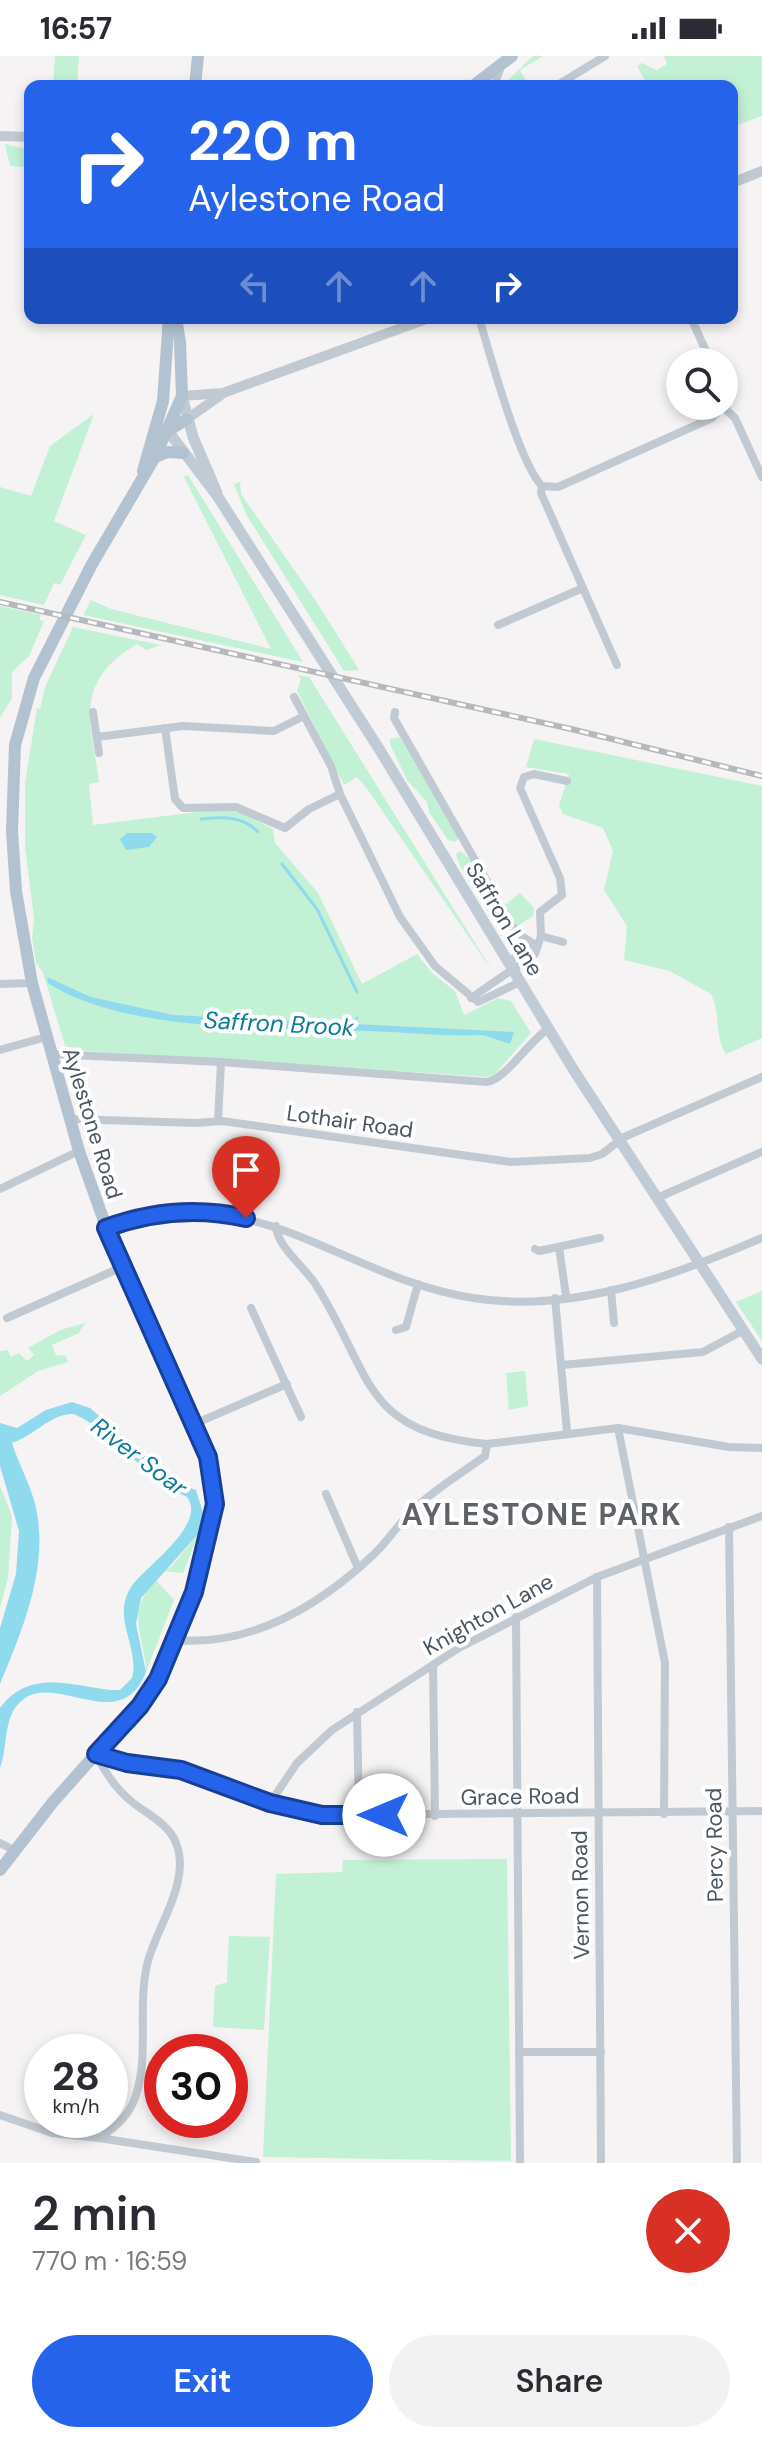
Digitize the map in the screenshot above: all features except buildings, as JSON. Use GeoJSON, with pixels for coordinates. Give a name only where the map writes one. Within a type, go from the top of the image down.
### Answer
{"type":"FeatureCollection","features":[{"type":"Feature","properties":{"kind":"main road"},"geometry":{"type":"LineString","coordinates":[[196,80],[198,56]]}},
{"type":"Feature","properties":{"kind":"main road"},"geometry":{"type":"LineString","coordinates":[[481,80],[508,60]]}},
{"type":"Feature","properties":{"kind":"main road","name":"Aylestone Road"},"geometry":{"type":"LineString","coordinates":[[142,475],[163,401],[169,324]]}},
{"type":"Feature","properties":{"kind":"main road","name":"Aylestone Road"},"geometry":{"type":"LineString","coordinates":[[0,1870],[150,1693],[194,1592],[215,1504],[208,1457],[122,1267],[79,1151],[32,983],[13,870],[11,790],[19,724],[45,652],[142,475],[155,457],[182,396],[177,324]]}},
{"type":"Feature","properties":{"kind":"main road","name":"Saffron Lane"},"geometry":{"type":"LineString","coordinates":[[182,396],[187,419],[218,497]]}},
{"type":"Feature","properties":{"kind":"main road"},"geometry":{"type":"LineString","coordinates":[[163,401],[168,431],[187,419]]}},
{"type":"Feature","properties":{"kind":"main road","name":"Saffron Lane"},"geometry":{"type":"LineString","coordinates":[[168,431],[218,497],[381,752],[548,1029],[762,1359]]}},
{"type":"Feature","properties":{"kind":"main road"},"geometry":{"type":"LineString","coordinates":[[155,457],[168,452],[183,453]]}},
{"type":"Feature","properties":{"kind":"street"},"geometry":{"type":"LineString","coordinates":[[566,80],[605,56]]}},
{"type":"Feature","properties":{"kind":"street"},"geometry":{"type":"LineString","coordinates":[[497,80],[508,60]]}},
{"type":"Feature","properties":{"kind":"street"},"geometry":{"type":"LineString","coordinates":[[0,136],[24,137]]}},
{"type":"Feature","properties":{"kind":"street"},"geometry":{"type":"LineString","coordinates":[[738,181],[762,171]]}},
{"type":"Feature","properties":{"kind":"street"},"geometry":{"type":"LineString","coordinates":[[182,396],[223,393],[413,324]]}},
{"type":"Feature","properties":{"kind":"street"},"geometry":{"type":"LineString","coordinates":[[481,324],[525,454],[542,486],[541,493],[617,665]]}},
{"type":"Feature","properties":{"kind":"street"},"geometry":{"type":"LineString","coordinates":[[694,324],[705,348]]}},
{"type":"Feature","properties":{"kind":"street"},"geometry":{"type":"LineString","coordinates":[[187,419],[223,393]]}},
{"type":"Feature","properties":{"kind":"street"},"geometry":{"type":"LineString","coordinates":[[542,486],[558,487],[708,420]]}},
{"type":"Feature","properties":{"kind":"street"},"geometry":{"type":"LineString","coordinates":[[736,420],[762,477]]}},
{"type":"Feature","properties":{"kind":"street"},"geometry":{"type":"LineString","coordinates":[[498,625],[583,588]]}},
{"type":"Feature","properties":{"kind":"street"},"geometry":{"type":"LineString","coordinates":[[294,697],[331,766],[340,794],[400,917],[435,966],[471,998],[513,972],[539,941],[540,912],[562,895],[563,887],[520,788],[524,777],[534,774],[567,781]]}},
{"type":"Feature","properties":{"kind":"street"},"geometry":{"type":"LineString","coordinates":[[93,712],[99,753]]}},
{"type":"Feature","properties":{"kind":"street"},"geometry":{"type":"LineString","coordinates":[[395,712],[394,718],[516,932],[539,941],[563,942]]}},
{"type":"Feature","properties":{"kind":"street"},"geometry":{"type":"LineString","coordinates":[[97,737],[165,728],[274,731],[304,716]]}},
{"type":"Feature","properties":{"kind":"street"},"geometry":{"type":"LineString","coordinates":[[165,728],[175,799],[183,808],[236,807],[285,828],[309,809],[340,794]]}},
{"type":"Feature","properties":{"kind":"street"},"geometry":{"type":"LineString","coordinates":[[0,984],[32,983]]}},
{"type":"Feature","properties":{"kind":"street"},"geometry":{"type":"LineString","coordinates":[[51,1054],[221,1062],[492,1082],[534,1038],[548,1029]]}},
{"type":"Feature","properties":{"kind":"street"},"geometry":{"type":"LineString","coordinates":[[0,1050],[46,1037]]}},
{"type":"Feature","properties":{"kind":"street"},"geometry":{"type":"LineString","coordinates":[[218,1121],[221,1062]]}},
{"type":"Feature","properties":{"kind":"street","name":"Lothair Road"},"geometry":{"type":"LineString","coordinates":[[70,1119],[218,1121],[511,1162],[597,1157],[620,1141],[762,1077]]}},
{"type":"Feature","properties":{"kind":"street"},"geometry":{"type":"LineString","coordinates":[[0,1189],[79,1151]]}},
{"type":"Feature","properties":{"kind":"street"},"geometry":{"type":"LineString","coordinates":[[657,1198],[762,1152]]}},
{"type":"Feature","properties":{"kind":"street"},"geometry":{"type":"LineString","coordinates":[[106,1228],[158,1213],[232,1215],[276,1226],[418,1284],[477,1298],[555,1298],[611,1290],[701,1264],[762,1238]]}},
{"type":"Feature","properties":{"kind":"street"},"geometry":{"type":"LineString","coordinates":[[276,1226],[277,1236],[319,1290],[363,1378],[381,1401],[400,1418],[429,1435],[487,1444],[618,1428],[749,1449],[762,1448]]}},
{"type":"Feature","properties":{"kind":"street"},"geometry":{"type":"LineString","coordinates":[[535,1249],[600,1238]]}},
{"type":"Feature","properties":{"kind":"street"},"geometry":{"type":"LineString","coordinates":[[559,1247],[566,1296]]}},
{"type":"Feature","properties":{"kind":"street"},"geometry":{"type":"LineString","coordinates":[[7,1318],[122,1267]]}},
{"type":"Feature","properties":{"kind":"street"},"geometry":{"type":"LineString","coordinates":[[396,1330],[406,1327],[418,1284]]}},
{"type":"Feature","properties":{"kind":"street"},"geometry":{"type":"LineString","coordinates":[[611,1290],[614,1323]]}},
{"type":"Feature","properties":{"kind":"street"},"geometry":{"type":"LineString","coordinates":[[555,1298],[567,1432]]}},
{"type":"Feature","properties":{"kind":"street"},"geometry":{"type":"LineString","coordinates":[[251,1308],[301,1417]]}},
{"type":"Feature","properties":{"kind":"street"},"geometry":{"type":"LineString","coordinates":[[562,1365],[703,1352],[744,1330]]}},
{"type":"Feature","properties":{"kind":"street"},"geometry":{"type":"LineString","coordinates":[[194,1424],[287,1384]]}},
{"type":"Feature","properties":{"kind":"street"},"geometry":{"type":"LineString","coordinates":[[618,1428],[665,1663],[664,1814]]}},
{"type":"Feature","properties":{"kind":"street"},"geometry":{"type":"LineString","coordinates":[[174,1640],[216,1641],[260,1629],[311,1603],[358,1568],[413,1509],[485,1456],[487,1444]]}},
{"type":"Feature","properties":{"kind":"street"},"geometry":{"type":"LineString","coordinates":[[326,1494],[358,1568]]}},
{"type":"Feature","properties":{"kind":"street","name":"Knighton Lane"},"geometry":{"type":"LineString","coordinates":[[270,1803],[314,1745],[357,1712],[433,1665],[516,1617],[597,1577],[762,1516]]}},
{"type":"Feature","properties":{"kind":"street","name":"Percy Road"},"geometry":{"type":"LineString","coordinates":[[729,1527],[737,2163]]}},
{"type":"Feature","properties":{"kind":"street","name":"Vernon Road"},"geometry":{"type":"LineString","coordinates":[[597,1577],[601,2163]]}},
{"type":"Feature","properties":{"kind":"street"},"geometry":{"type":"LineString","coordinates":[[516,1617],[520,2163]]}},
{"type":"Feature","properties":{"kind":"street"},"geometry":{"type":"LineString","coordinates":[[433,1665],[435,1816]]}},
{"type":"Feature","properties":{"kind":"street"},"geometry":{"type":"LineString","coordinates":[[357,1712],[359,1814]]}},
{"type":"Feature","properties":{"kind":"street"},"geometry":{"type":"LineString","coordinates":[[96,1754],[116,1786],[168,1830],[177,1844],[179,1862],[171,1900],[147,1966],[141,2015],[143,2059],[134,2101],[128,2110]]}},
{"type":"Feature","properties":{"kind":"street","name":"Grace Road"},"geometry":{"type":"LineString","coordinates":[[96,1754],[127,1763],[181,1770],[270,1803],[322,1815],[762,1811]]}},
{"type":"Feature","properties":{"kind":"street"},"geometry":{"type":"LineString","coordinates":[[0,1843],[14,1850]]}},
{"type":"Feature","properties":{"kind":"street"},"geometry":{"type":"LineString","coordinates":[[519,2052],[601,2052]]}},
{"type":"Feature","properties":{"kind":"street"},"geometry":{"type":"LineString","coordinates":[[0,2115],[24,2123]]}},
{"type":"Feature","properties":{"kind":"street"},"geometry":{"type":"LineString","coordinates":[[99,2138],[256,2162]]}},
{"type":"Feature","properties":{"kind":"green space"},"geometry":{"type":"Polygon","coordinates":[[[55,56],[79,56],[77,80],[53,80],[55,56]]]}},
{"type":"Feature","properties":{"kind":"green space"},"geometry":{"type":"Polygon","coordinates":[[[533,56],[543,56],[520,70],[526,80],[508,80],[533,56]]]}},
{"type":"Feature","properties":{"kind":"green space"},"geometry":{"type":"Polygon","coordinates":[[[664,56],[762,56],[762,116],[738,125],[738,80],[645,80],[637,66],[642,63],[657,70],[667,64],[664,56]]]}},
{"type":"Feature","properties":{"kind":"green space"},"geometry":{"type":"Polygon","coordinates":[[[5,144],[24,149],[24,167],[10,166],[5,144]]]}},
{"type":"Feature","properties":{"kind":"green space"},"geometry":{"type":"Polygon","coordinates":[[[94,414],[54,521],[86,535],[60,585],[54,583],[44,605],[0,595],[0,487],[31,496],[50,446],[94,414]]]}},
{"type":"Feature","properties":{"kind":"green space"},"geometry":{"type":"Polygon","coordinates":[[[188,475],[303,662],[83,615],[91,600],[111,609],[271,649],[184,477],[188,475]]]}},
{"type":"Feature","properties":{"kind":"green space"},"geometry":{"type":"Polygon","coordinates":[[[240,482],[241,494],[316,601],[359,670],[344,671],[246,514],[234,484],[240,482]]]}},
{"type":"Feature","properties":{"kind":"green space"},"geometry":{"type":"Polygon","coordinates":[[[0,606],[41,615],[39,620],[44,621],[29,656],[12,672],[12,698],[0,718],[0,606]]]}},
{"type":"Feature","properties":{"kind":"green space"},"geometry":{"type":"Polygon","coordinates":[[[73,627],[161,645],[146,650],[137,644],[116,659],[102,674],[94,690],[91,724],[99,782],[89,784],[93,825],[221,809],[243,813],[273,829],[275,843],[318,893],[362,984],[417,954],[432,973],[455,991],[464,1015],[498,998],[511,1001],[531,1033],[495,1074],[489,1077],[71,1050],[65,1045],[43,973],[36,963],[32,938],[34,919],[25,847],[25,783],[37,708],[40,709],[45,687],[73,627]]]}},
{"type":"Feature","properties":{"kind":"green space"},"geometry":{"type":"Polygon","coordinates":[[[298,675],[309,677],[495,975],[368,790],[357,777],[344,785],[297,691],[301,679],[298,675]]]}},
{"type":"Feature","properties":{"kind":"green space"},"geometry":{"type":"Polygon","coordinates":[[[400,737],[458,837],[456,842],[448,840],[429,812],[427,802],[407,780],[390,744],[390,739],[400,737]]]}},
{"type":"Feature","properties":{"kind":"green space"},"geometry":{"type":"Polygon","coordinates":[[[534,739],[762,786],[762,1038],[726,1054],[711,994],[670,971],[624,960],[627,926],[604,890],[613,851],[603,828],[563,814],[559,806],[569,774],[526,767],[534,739]]]}},
{"type":"Feature","properties":{"kind":"green space"},"geometry":{"type":"Polygon","coordinates":[[[460,851],[471,860],[508,930],[494,919],[470,884],[458,861],[456,854],[460,851]]]}},
{"type":"Feature","properties":{"kind":"green space"},"geometry":{"type":"Polygon","coordinates":[[[520,893],[534,908],[533,916],[517,926],[504,906],[520,893]]]}},
{"type":"Feature","properties":{"kind":"green space"},"geometry":{"type":"Polygon","coordinates":[[[762,1291],[762,1341],[736,1302],[762,1291]]]}},
{"type":"Feature","properties":{"kind":"green space"},"geometry":{"type":"Polygon","coordinates":[[[85,1323],[79,1333],[52,1345],[56,1355],[66,1356],[68,1362],[38,1371],[0,1396],[0,1351],[8,1350],[11,1357],[19,1353],[27,1361],[34,1355],[28,1348],[60,1330],[85,1323]]]}},
{"type":"Feature","properties":{"kind":"green space"},"geometry":{"type":"Polygon","coordinates":[[[525,1371],[528,1406],[509,1410],[506,1373],[525,1371]]]}},
{"type":"Feature","properties":{"kind":"green space"},"geometry":{"type":"Polygon","coordinates":[[[0,1486],[12,1516],[8,1578],[0,1608],[0,1486]]]}},
{"type":"Feature","properties":{"kind":"green space"},"geometry":{"type":"Polygon","coordinates":[[[199,1533],[183,1573],[163,1571],[171,1567],[199,1533]]]}},
{"type":"Feature","properties":{"kind":"green space"},"geometry":{"type":"Polygon","coordinates":[[[156,1580],[174,1600],[146,1672],[139,1614],[146,1592],[156,1580]]]}},
{"type":"Feature","properties":{"kind":"green space"},"geometry":{"type":"Polygon","coordinates":[[[507,1859],[511,2161],[263,2157],[276,1874],[342,1872],[343,1860],[507,1859]]]}},
{"type":"Feature","properties":{"kind":"green space"},"geometry":{"type":"Polygon","coordinates":[[[229,1936],[270,1937],[264,2030],[213,2027],[215,1986],[227,1982],[229,1936]]]}},
{"type":"Feature","properties":{"kind":"water"},"geometry":{"type":"Polygon","coordinates":[[[127,833],[152,833],[157,837],[149,847],[126,850],[120,839],[127,833]]]}},
{"type":"Feature","properties":{"kind":"water","name":"Saffron Brook"},"geometry":{"type":"Polygon","coordinates":[[[47,977],[91,997],[173,1015],[514,1032],[510,1044],[483,1035],[203,1025],[117,1011],[80,999],[48,983],[47,977]]]}},
{"type":"Feature","properties":{"kind":"water","name":"River Soar"},"geometry":{"type":"Polygon","coordinates":[[[72,1402],[90,1408],[176,1483],[196,1490],[204,1516],[199,1533],[141,1598],[136,1624],[146,1672],[134,1692],[119,1701],[101,1702],[45,1692],[29,1696],[11,1714],[0,1768],[0,1708],[11,1696],[24,1688],[50,1682],[120,1690],[132,1678],[132,1655],[124,1610],[126,1599],[131,1587],[182,1533],[189,1520],[191,1508],[187,1497],[157,1479],[104,1433],[74,1414],[58,1417],[12,1443],[36,1508],[39,1553],[31,1599],[0,1684],[0,1628],[16,1574],[19,1531],[0,1466],[0,1423],[17,1428],[46,1410],[72,1402]]]}},
{"type":"Feature","properties":{"kind":"waterway"},"geometry":{"type":"LineString","coordinates":[[201,819],[238,820],[258,832]]}},
{"type":"Feature","properties":{"kind":"waterway"},"geometry":{"type":"LineString","coordinates":[[282,864],[317,909],[357,992]]}},
{"type":"Feature","properties":{"kind":"waterway","name":"Saffron Brook"},"geometry":{"type":"LineString","coordinates":[[352,1028],[357,1018]]}},
{"type":"Feature","properties":{"kind":"railway"},"geometry":{"type":"LineString","coordinates":[[0,602],[571,729],[762,776]]}},
{"type":"Feature","properties":{"kind":"district","name":"AYLESTONE PARK"},"geometry":{"type":"Point","coordinates":[542,1515]}},
{"type":"Feature","properties":{"kind":"route"},"geometry":{"type":"LineString","coordinates":[[246,1218],[216,1212],[158,1213],[106,1228],[208,1457],[215,1504],[212,1531],[194,1592],[158,1679],[140,1706],[96,1754],[127,1763],[181,1770],[270,1803],[322,1815],[384,1815]]}}]}
